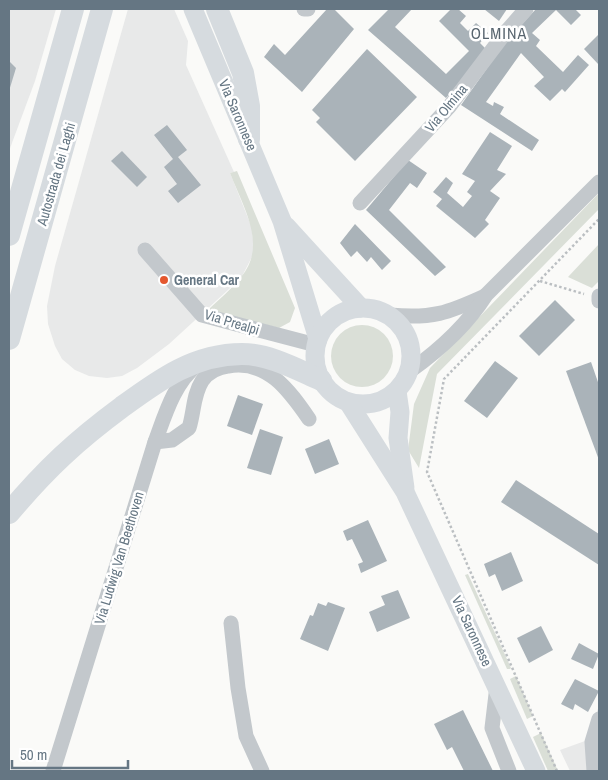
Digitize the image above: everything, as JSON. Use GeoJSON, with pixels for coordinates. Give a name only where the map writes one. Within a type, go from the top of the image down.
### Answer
{"type":"FeatureCollection","features":[{"type":"Feature","properties":{"kind":"highway","name":"Autostrada dei Laghi"},"geometry":{"type":"LineString","coordinates":[[9,235],[74,9]]}},
{"type":"Feature","properties":{"kind":"highway","name":"Autostrada dei Laghi"},"geometry":{"type":"LineString","coordinates":[[9,339],[102,9]]}},
{"type":"Feature","properties":{"kind":"highway"},"geometry":{"type":"LineString","coordinates":[[217,9],[245,81],[249,106],[249,139]]}},
{"type":"Feature","properties":{"kind":"highway"},"geometry":{"type":"LineString","coordinates":[[9,513],[42,473],[80,437],[158,381],[181,367],[207,358],[242,354],[266,357],[321,380]]}},
{"type":"Feature","properties":{"kind":"main road","name":"Via Saronnese"},"geometry":{"type":"LineString","coordinates":[[193,9],[282,221],[317,342],[316,367],[321,380],[336,396],[348,402],[405,492],[497,684],[536,771]]}},
{"type":"Feature","properties":{"kind":"main road","name":"Via Saronnese"},"geometry":{"type":"LineString","coordinates":[[282,221],[361,308]]}},
{"type":"Feature","properties":{"kind":"main road"},"geometry":{"type":"LineString","coordinates":[[317,342],[329,321],[341,313],[361,308],[379,310],[390,315],[401,326],[409,340],[412,355],[410,371],[397,391],[385,399],[370,404],[348,402]]}},
{"type":"Feature","properties":{"kind":"main road","name":"Via Saronnese"},"geometry":{"type":"LineString","coordinates":[[397,391],[400,412],[398,438],[405,492]]}},
{"type":"Feature","properties":{"kind":"street","name":"Via Olmina"},"geometry":{"type":"LineString","coordinates":[[360,203],[449,107],[505,33],[526,9]]}},
{"type":"Feature","properties":{"kind":"street"},"geometry":{"type":"LineString","coordinates":[[410,371],[431,356],[478,308],[486,295],[599,182]]}},
{"type":"Feature","properties":{"kind":"street","name":"Via Prealpi"},"geometry":{"type":"LineString","coordinates":[[144,250],[202,315],[317,342]]}},
{"type":"Feature","properties":{"kind":"street"},"geometry":{"type":"LineString","coordinates":[[390,315],[416,317],[448,312],[486,295]]}},
{"type":"Feature","properties":{"kind":"street","name":"Via Ludwig Van Beethoven"},"geometry":{"type":"LineString","coordinates":[[54,771],[168,405],[188,373],[207,358]]}},
{"type":"Feature","properties":{"kind":"street"},"geometry":{"type":"LineString","coordinates":[[155,442],[172,440],[189,428],[197,390],[204,378],[218,368],[236,364],[263,369],[285,386],[309,419]]}},
{"type":"Feature","properties":{"kind":"street"},"geometry":{"type":"LineString","coordinates":[[231,623],[238,688],[246,736],[262,771]]}},
{"type":"Feature","properties":{"kind":"street"},"geometry":{"type":"LineString","coordinates":[[497,684],[492,728],[498,749],[510,771]]}},
{"type":"Feature","properties":{"kind":"street"},"geometry":{"type":"LineString","coordinates":[[594,771],[592,742],[599,719]]}},
{"type":"Feature","properties":{"kind":"path"},"geometry":{"type":"LineString","coordinates":[[557,771],[427,472],[444,380],[599,219]]}},
{"type":"Feature","properties":{"kind":"path"},"geometry":{"type":"LineString","coordinates":[[540,281],[599,298]]}},
{"type":"Feature","properties":{"kind":"shaded area"},"geometry":{"type":"Polygon","coordinates":[[[9,9],[56,9],[35,81],[9,151],[9,9]]]}},
{"type":"Feature","properties":{"kind":"shaded area"},"geometry":{"type":"Polygon","coordinates":[[[128,9],[174,9],[188,41],[186,65],[234,172],[230,173],[252,228],[254,253],[241,278],[169,344],[137,368],[122,376],[107,378],[89,376],[75,370],[62,359],[55,346],[48,324],[47,306],[55,266],[128,9]]]}},
{"type":"Feature","properties":{"kind":"shaded area"},"geometry":{"type":"Polygon","coordinates":[[[237,171],[295,308],[290,322],[279,328],[208,310],[241,277],[249,265],[253,252],[253,239],[246,212],[230,173],[237,171]]]}},
{"type":"Feature","properties":{"kind":"shaded area"},"geometry":{"type":"Polygon","coordinates":[[[599,193],[599,209],[437,374],[419,468],[408,450],[414,404],[430,368],[599,193]]]}},
{"type":"Feature","properties":{"kind":"shaded area"},"geometry":{"type":"Polygon","coordinates":[[[599,244],[599,281],[592,288],[568,277],[599,244]]]}},
{"type":"Feature","properties":{"kind":"shaded area"},"geometry":{"type":"Polygon","coordinates":[[[362,325],[379,330],[384,334],[388,339],[393,356],[388,373],[384,378],[379,382],[362,387],[345,382],[340,378],[336,373],[331,356],[336,339],[340,334],[345,330],[362,325]]]}},
{"type":"Feature","properties":{"kind":"shaded area"},"geometry":{"type":"Polygon","coordinates":[[[468,574],[510,669],[507,669],[465,575],[468,574]]]}},
{"type":"Feature","properties":{"kind":"shaded area"},"geometry":{"type":"Polygon","coordinates":[[[516,676],[533,716],[527,719],[510,679],[516,676]]]}},
{"type":"Feature","properties":{"kind":"shaded area"},"geometry":{"type":"Polygon","coordinates":[[[599,706],[599,771],[570,771],[560,750],[585,741],[599,706]]]}},
{"type":"Feature","properties":{"kind":"shaded area"},"geometry":{"type":"Polygon","coordinates":[[[541,733],[558,771],[548,771],[533,737],[541,733]]]}},
{"type":"Feature","properties":{"kind":"building"},"geometry":{"type":"Polygon","coordinates":[[[327,9],[334,9],[354,29],[302,92],[264,57],[274,44],[285,55],[327,9]]]}},
{"type":"Feature","properties":{"kind":"building"},"geometry":{"type":"Polygon","coordinates":[[[389,9],[412,9],[395,27],[446,74],[469,51],[439,21],[451,9],[458,9],[466,16],[460,23],[468,31],[476,23],[488,33],[480,43],[487,50],[446,98],[368,30],[389,9]]]}},
{"type":"Feature","properties":{"kind":"building"},"geometry":{"type":"Polygon","coordinates":[[[484,9],[507,9],[499,21],[484,9]]]}},
{"type":"Feature","properties":{"kind":"building"},"geometry":{"type":"Polygon","coordinates":[[[536,9],[575,9],[581,15],[571,25],[556,10],[532,33],[540,40],[536,46],[563,72],[578,55],[589,65],[565,92],[562,89],[550,101],[534,86],[544,77],[521,53],[486,102],[493,106],[494,102],[504,107],[500,114],[539,140],[532,151],[461,105],[507,40],[536,9]]]}},
{"type":"Feature","properties":{"kind":"building"},"geometry":{"type":"Polygon","coordinates":[[[599,34],[599,65],[584,49],[599,34]]]}},
{"type":"Feature","properties":{"kind":"building"},"geometry":{"type":"Polygon","coordinates":[[[367,49],[417,97],[355,161],[316,122],[320,118],[312,110],[367,49]]]}},
{"type":"Feature","properties":{"kind":"building"},"geometry":{"type":"Polygon","coordinates":[[[9,61],[16,68],[9,91],[9,61]]]}},
{"type":"Feature","properties":{"kind":"building"},"geometry":{"type":"Polygon","coordinates":[[[167,125],[187,150],[178,157],[201,185],[178,203],[168,191],[177,184],[164,167],[173,159],[154,135],[167,125]]]}},
{"type":"Feature","properties":{"kind":"building"},"geometry":{"type":"Polygon","coordinates":[[[490,132],[512,146],[497,170],[506,174],[490,191],[500,198],[485,220],[489,224],[475,238],[436,206],[442,199],[433,192],[446,177],[453,183],[447,193],[463,207],[472,196],[467,192],[475,181],[462,174],[490,132]]]}},
{"type":"Feature","properties":{"kind":"building"},"geometry":{"type":"Polygon","coordinates":[[[122,151],[147,177],[137,187],[111,161],[122,151]]]}},
{"type":"Feature","properties":{"kind":"building"},"geometry":{"type":"Polygon","coordinates":[[[408,160],[427,173],[417,188],[410,183],[389,210],[446,267],[435,276],[366,210],[408,160]]]}},
{"type":"Feature","properties":{"kind":"building"},"geometry":{"type":"Polygon","coordinates":[[[355,224],[391,261],[382,270],[371,257],[367,262],[357,251],[351,257],[340,243],[355,224]]]}},
{"type":"Feature","properties":{"kind":"building"},"geometry":{"type":"Polygon","coordinates":[[[555,300],[575,320],[539,356],[519,336],[555,300]]]}},
{"type":"Feature","properties":{"kind":"building"},"geometry":{"type":"Polygon","coordinates":[[[495,361],[518,378],[487,418],[464,401],[495,361]]]}},
{"type":"Feature","properties":{"kind":"building"},"geometry":{"type":"Polygon","coordinates":[[[591,362],[599,385],[599,460],[566,371],[591,362]]]}},
{"type":"Feature","properties":{"kind":"building"},"geometry":{"type":"Polygon","coordinates":[[[238,395],[263,404],[252,435],[227,426],[238,395]]]}},
{"type":"Feature","properties":{"kind":"building"},"geometry":{"type":"Polygon","coordinates":[[[260,429],[283,437],[271,475],[247,468],[260,429]]]}},
{"type":"Feature","properties":{"kind":"building"},"geometry":{"type":"Polygon","coordinates":[[[329,439],[339,464],[315,474],[305,449],[329,439]]]}},
{"type":"Feature","properties":{"kind":"building"},"geometry":{"type":"Polygon","coordinates":[[[516,480],[599,534],[599,565],[501,502],[516,480]]]}},
{"type":"Feature","properties":{"kind":"building"},"geometry":{"type":"Polygon","coordinates":[[[368,520],[387,561],[361,573],[358,564],[363,562],[352,539],[347,541],[343,531],[368,520]]]}},
{"type":"Feature","properties":{"kind":"building"},"geometry":{"type":"Polygon","coordinates":[[[511,552],[523,581],[502,591],[495,574],[489,577],[484,564],[511,552]]]}},
{"type":"Feature","properties":{"kind":"building"},"geometry":{"type":"Polygon","coordinates":[[[398,590],[410,618],[377,632],[369,612],[385,605],[381,596],[398,590]]]}},
{"type":"Feature","properties":{"kind":"building"},"geometry":{"type":"Polygon","coordinates":[[[328,602],[345,608],[328,651],[300,639],[310,615],[313,616],[318,603],[326,606],[328,602]]]}},
{"type":"Feature","properties":{"kind":"building"},"geometry":{"type":"Polygon","coordinates":[[[541,626],[553,650],[529,663],[517,638],[541,626]]]}},
{"type":"Feature","properties":{"kind":"building"},"geometry":{"type":"Polygon","coordinates":[[[579,643],[599,654],[593,669],[571,659],[579,643]]]}},
{"type":"Feature","properties":{"kind":"building"},"geometry":{"type":"Polygon","coordinates":[[[575,679],[599,691],[588,712],[575,704],[573,710],[561,704],[575,679]]]}},
{"type":"Feature","properties":{"kind":"building"},"geometry":{"type":"Polygon","coordinates":[[[463,710],[493,771],[464,771],[452,747],[447,750],[434,724],[463,710]]]}},
{"type":"Feature","properties":{"kind":"place","name":"General Car"},"geometry":{"type":"Point","coordinates":[164,280]}},
{"type":"Feature","properties":{"kind":"district","name":"OLMINA"},"geometry":{"type":"Point","coordinates":[499,33]}}]}
